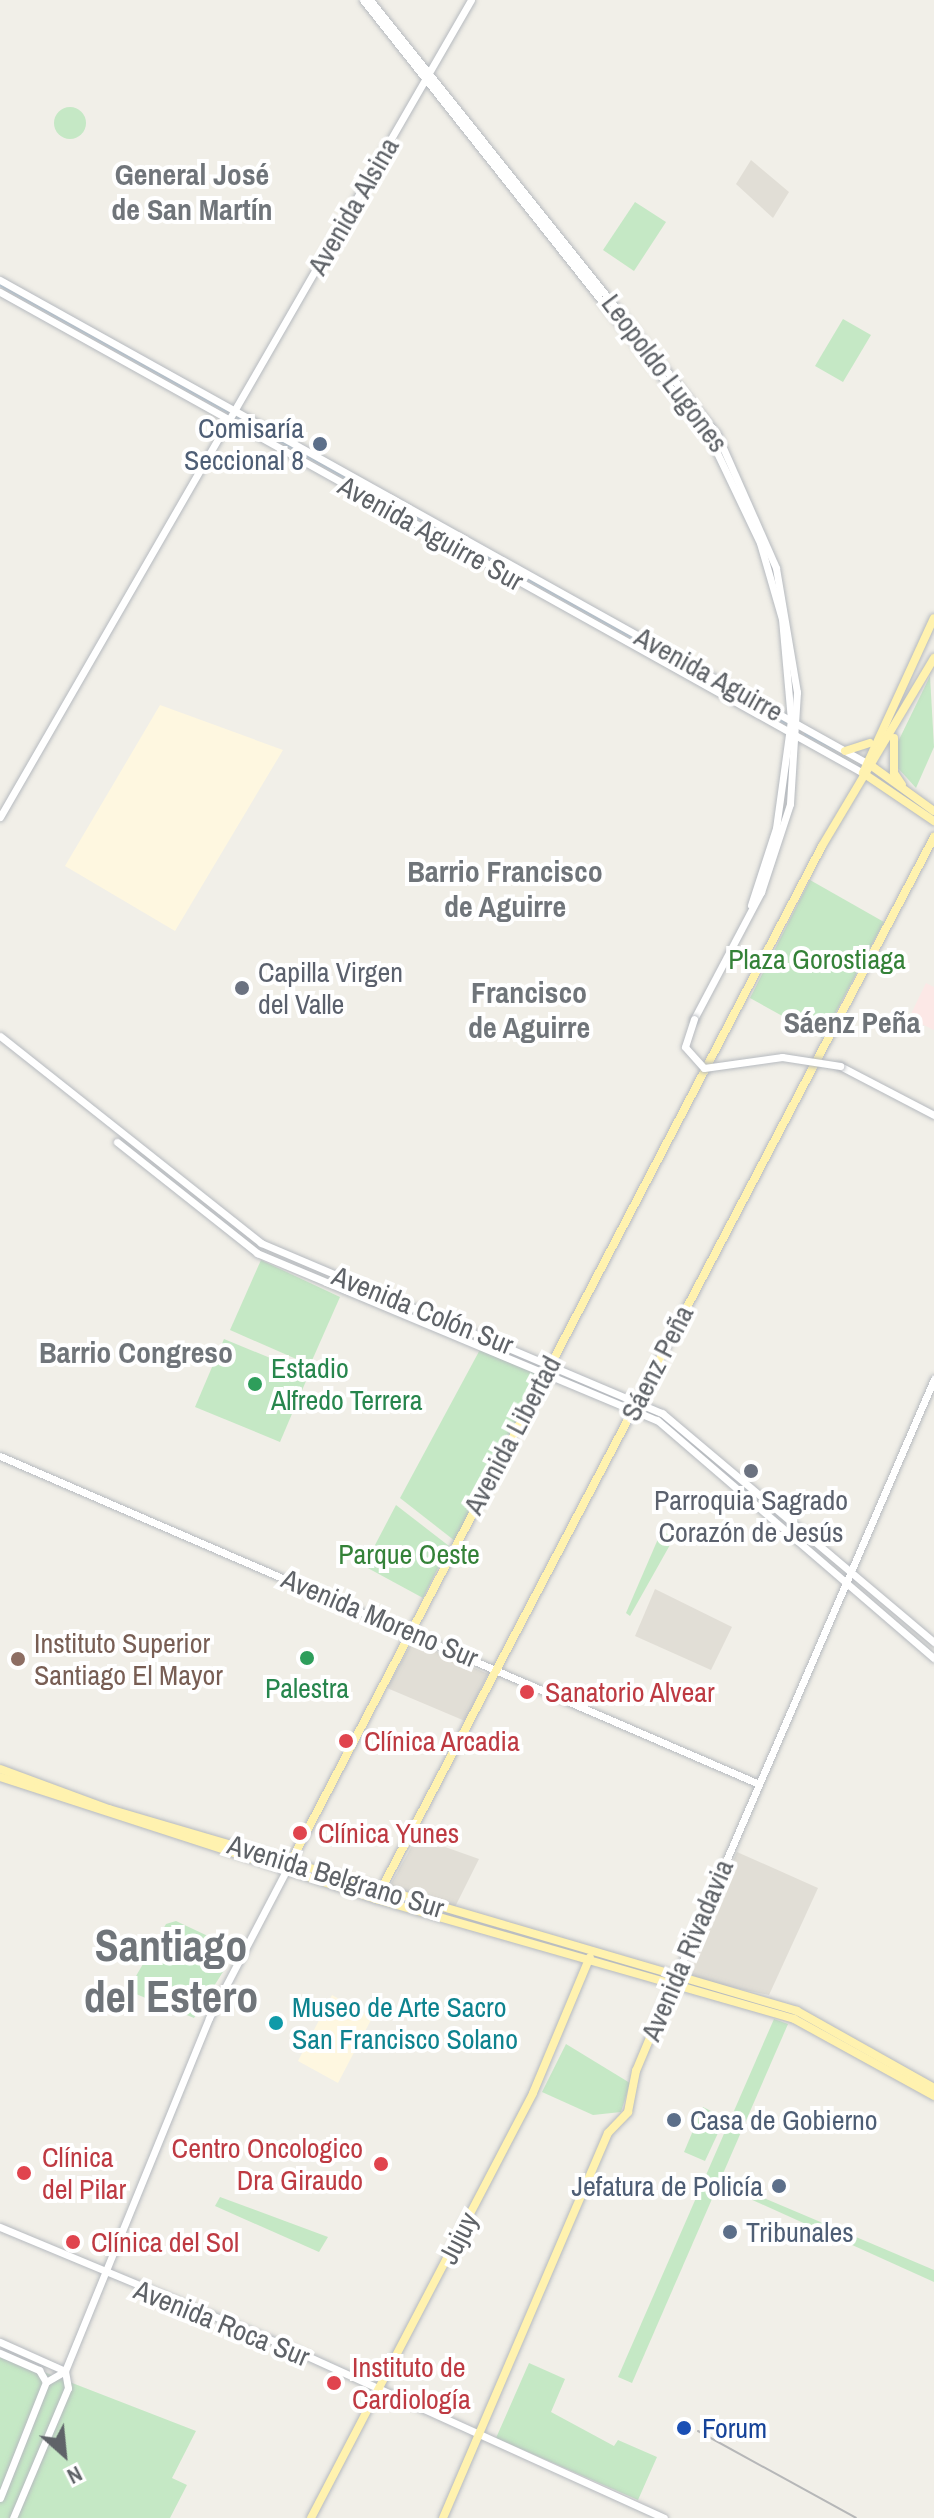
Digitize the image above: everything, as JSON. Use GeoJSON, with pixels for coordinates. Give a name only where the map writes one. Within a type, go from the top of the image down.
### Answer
{"type":"FeatureCollection","features":[{"type":"Feature","properties":{"kind":"main road","name":"Leopoldo Lugones"},"geometry":{"type":"LineString","coordinates":[[363,0],[428,77]]}},
{"type":"Feature","properties":{"kind":"main road","name":"Leopoldo Lugones"},"geometry":{"type":"LineString","coordinates":[[370,0],[715,445],[777,594],[794,722],[799,737],[775,858],[736,941],[694,1019],[685,1047],[704,1068],[782,1057],[840,1066],[933,1116]]}},
{"type":"Feature","properties":{"kind":"main road","name":"Avenida Alsina"},"geometry":{"type":"LineString","coordinates":[[0,817],[471,0]]}},
{"type":"Feature","properties":{"kind":"main road","name":"Avenida Aguirre Sur"},"geometry":{"type":"LineString","coordinates":[[0,280],[863,773]]}},
{"type":"Feature","properties":{"kind":"main road","name":"Avenida Aguirre Sur"},"geometry":{"type":"LineString","coordinates":[[0,292],[621,624]]}},
{"type":"Feature","properties":{"kind":"main road","name":"Avenida Libertad"},"geometry":{"type":"LineString","coordinates":[[13,2518],[68,2388],[65,2371],[103,2274],[209,2018],[546,1371],[863,773],[875,736],[934,618]]}},
{"type":"Feature","properties":{"kind":"main road","name":"Avenida Aguirre"},"geometry":{"type":"LineString","coordinates":[[621,624],[794,722]]}},
{"type":"Feature","properties":{"kind":"main road","name":"Avenida Libertad"},"geometry":{"type":"LineString","coordinates":[[867,763],[900,721],[934,658]]}},
{"type":"Feature","properties":{"kind":"main road"},"geometry":{"type":"LineString","coordinates":[[896,692],[911,699]]}},
{"type":"Feature","properties":{"kind":"main road"},"geometry":{"type":"LineString","coordinates":[[900,721],[893,764],[911,795]]}},
{"type":"Feature","properties":{"kind":"main road","name":"Leopoldo Lugones"},"geometry":{"type":"LineString","coordinates":[[736,941],[776,828],[794,722]]}},
{"type":"Feature","properties":{"kind":"main road"},"geometry":{"type":"LineString","coordinates":[[794,722],[867,763],[934,811]]}},
{"type":"Feature","properties":{"kind":"main road"},"geometry":{"type":"LineString","coordinates":[[845,751],[864,749],[875,736]]}},
{"type":"Feature","properties":{"kind":"main road"},"geometry":{"type":"LineString","coordinates":[[863,773],[934,821]]}},
{"type":"Feature","properties":{"kind":"main road","name":"Sáenz Peña"},"geometry":{"type":"LineString","coordinates":[[376,1899],[934,837]]}},
{"type":"Feature","properties":{"kind":"main road","name":"Avenida Colón Sur"},"geometry":{"type":"LineString","coordinates":[[0,1036],[261,1243],[551,1362],[664,1414],[934,1642]]}},
{"type":"Feature","properties":{"kind":"main road","name":"Avenida Colón Sur"},"geometry":{"type":"LineString","coordinates":[[117,1142],[257,1253],[546,1371],[660,1422],[934,1658]]}},
{"type":"Feature","properties":{"kind":"main road","name":"Avenida Rivadavia"},"geometry":{"type":"LineString","coordinates":[[443,2518],[608,2133],[628,2112],[636,2071],[673,1982],[934,1379]]}},
{"type":"Feature","properties":{"kind":"main road","name":"Avenida Moreno Sur"},"geometry":{"type":"LineString","coordinates":[[0,1456],[499,1668],[759,1784]]}},
{"type":"Feature","properties":{"kind":"main road","name":"Avenida Belgrano Sur"},"geometry":{"type":"LineString","coordinates":[[0,1769],[289,1866],[376,1899],[590,1956]]}},
{"type":"Feature","properties":{"kind":"main road","name":"Avenida Belgrano Sur"},"geometry":{"type":"LineString","coordinates":[[0,1777],[289,1866],[380,1889],[673,1982]]}},
{"type":"Feature","properties":{"kind":"main road","name":"Jujuy"},"geometry":{"type":"LineString","coordinates":[[311,2518],[533,2093],[590,1956]]}},
{"type":"Feature","properties":{"kind":"main road"},"geometry":{"type":"LineString","coordinates":[[673,1982],[818,2020],[934,2088]]}},
{"type":"Feature","properties":{"kind":"main road"},"geometry":{"type":"LineString","coordinates":[[673,1982],[814,2026],[934,2096]]}},
{"type":"Feature","properties":{"kind":"main road","name":"Avenida Roca Sur"},"geometry":{"type":"LineString","coordinates":[[0,2227],[664,2518]]}},
{"type":"Feature","properties":{"kind":"main road"},"geometry":{"type":"LineString","coordinates":[[0,2342],[65,2371]]}},
{"type":"Feature","properties":{"kind":"main road"},"geometry":{"type":"LineString","coordinates":[[0,2353],[37,2368],[46,2382]]}},
{"type":"Feature","properties":{"kind":"main road"},"geometry":{"type":"LineString","coordinates":[[0,2498],[46,2382],[65,2371]]}},
{"type":"Feature","properties":{"kind":"shaded area"},"geometry":{"type":"Polygon","coordinates":[[[751,160],[789,192],[773,218],[736,184],[751,160]]]}},
{"type":"Feature","properties":{"kind":"shaded area"},"geometry":{"type":"Polygon","coordinates":[[[160,705],[283,750],[175,931],[65,866],[160,705]]]}},
{"type":"Feature","properties":{"kind":"shaded area"},"geometry":{"type":"Polygon","coordinates":[[[926,983],[934,987],[934,1030],[909,1018],[926,983]]]}},
{"type":"Feature","properties":{"kind":"shaded area"},"geometry":{"type":"Polygon","coordinates":[[[655,1589],[732,1627],[711,1670],[635,1636],[655,1589]]]}},
{"type":"Feature","properties":{"kind":"shaded area"},"geometry":{"type":"Polygon","coordinates":[[[413,1641],[488,1674],[465,1721],[387,1688],[413,1641]]]}},
{"type":"Feature","properties":{"kind":"shaded area"},"geometry":{"type":"Polygon","coordinates":[[[417,1837],[479,1859],[454,1909],[388,1889],[417,1837]]]}},
{"type":"Feature","properties":{"kind":"shaded area"},"geometry":{"type":"Polygon","coordinates":[[[737,1852],[818,1888],[769,1995],[682,1977],[737,1852]]]}},
{"type":"Feature","properties":{"kind":"shaded area"},"geometry":{"type":"Polygon","coordinates":[[[332,1995],[372,2018],[338,2083],[298,2061],[332,1995]]]}},
{"type":"Feature","properties":{"kind":"green space"},"geometry":{"type":"Polygon","coordinates":[[[70,107],[81,112],[86,123],[81,134],[70,139],[59,134],[54,123],[59,112],[70,107]]]}},
{"type":"Feature","properties":{"kind":"green space"},"geometry":{"type":"Polygon","coordinates":[[[635,202],[666,222],[634,271],[603,250],[635,202]]]}},
{"type":"Feature","properties":{"kind":"green space"},"geometry":{"type":"Polygon","coordinates":[[[843,319],[871,335],[843,382],[815,366],[843,319]]]}},
{"type":"Feature","properties":{"kind":"green space"},"geometry":{"type":"Polygon","coordinates":[[[930,676],[934,747],[916,788],[897,767],[894,750],[930,676]]]}},
{"type":"Feature","properties":{"kind":"green space","name":"Plaza Gorostiaga"},"geometry":{"type":"Polygon","coordinates":[[[810,880],[884,922],[822,1038],[750,998],[810,880]]]}},
{"type":"Feature","properties":{"kind":"green space"},"geometry":{"type":"Polygon","coordinates":[[[261,1260],[340,1297],[310,1365],[230,1330],[261,1260]]]}},
{"type":"Feature","properties":{"kind":"green space","name":"Estadio Alfredo Terrera"},"geometry":{"type":"Polygon","coordinates":[[[224,1339],[309,1374],[280,1442],[195,1407],[224,1339]]]}},
{"type":"Feature","properties":{"kind":"green space"},"geometry":{"type":"Polygon","coordinates":[[[483,1344],[544,1372],[455,1541],[400,1498],[483,1344]]]}},
{"type":"Feature","properties":{"kind":"green space","name":"Parque Oeste"},"geometry":{"type":"Polygon","coordinates":[[[396,1505],[449,1546],[423,1598],[364,1566],[396,1505]]]}},
{"type":"Feature","properties":{"kind":"green space"},"geometry":{"type":"Polygon","coordinates":[[[661,1532],[675,1536],[630,1616],[626,1613],[661,1532]]]}},
{"type":"Feature","properties":{"kind":"green space"},"geometry":{"type":"Polygon","coordinates":[[[176,1921],[227,1945],[231,1959],[194,2018],[136,1994],[132,1983],[166,1924],[176,1921]]]}},
{"type":"Feature","properties":{"kind":"green space"},"geometry":{"type":"Polygon","coordinates":[[[774,2019],[788,2024],[632,2383],[618,2377],[774,2019]]]}},
{"type":"Feature","properties":{"kind":"green space"},"geometry":{"type":"Polygon","coordinates":[[[566,2044],[630,2083],[621,2112],[593,2115],[542,2092],[566,2044]]]}},
{"type":"Feature","properties":{"kind":"green space"},"geometry":{"type":"Polygon","coordinates":[[[703,2107],[725,2118],[705,2161],[684,2152],[703,2107]]]}},
{"type":"Feature","properties":{"kind":"green space"},"geometry":{"type":"Polygon","coordinates":[[[731,2184],[934,2270],[934,2282],[728,2189],[731,2184]]]}},
{"type":"Feature","properties":{"kind":"green space"},"geometry":{"type":"Polygon","coordinates":[[[220,2197],[328,2237],[319,2252],[215,2206],[220,2197]]]}},
{"type":"Feature","properties":{"kind":"green space"},"geometry":{"type":"Polygon","coordinates":[[[0,2355],[196,2431],[172,2478],[187,2485],[170,2518],[0,2518],[0,2355]]]}},
{"type":"Feature","properties":{"kind":"green space"},"geometry":{"type":"Polygon","coordinates":[[[529,2363],[565,2379],[551,2412],[614,2446],[618,2440],[657,2457],[638,2500],[496,2438],[529,2363]]]}},
{"type":"Feature","properties":{"kind":"waterway"},"geometry":{"type":"LineString","coordinates":[[0,285],[787,724]]}},
{"type":"Feature","properties":{"kind":"waterway"},"geometry":{"type":"LineString","coordinates":[[805,734],[835,749]]}},
{"type":"Feature","properties":{"kind":"waterway"},"geometry":{"type":"LineString","coordinates":[[903,794],[930,814]]}},
{"type":"Feature","properties":{"kind":"tram line"},"geometry":{"type":"LineString","coordinates":[[698,2431],[856,2518]]}},
{"type":"Feature","properties":{"kind":"place","name":"Comisaría Seccional 8"},"geometry":{"type":"Point","coordinates":[320,444]}},
{"type":"Feature","properties":{"kind":"place","name":"Capilla Virgen del Valle"},"geometry":{"type":"Point","coordinates":[242,988]}},
{"type":"Feature","properties":{"kind":"place","name":"Estadio Alfredo Terrera"},"geometry":{"type":"Point","coordinates":[255,1384]}},
{"type":"Feature","properties":{"kind":"place","name":"Parroquia Sagrado Corazón de Jesús"},"geometry":{"type":"Point","coordinates":[751,1471]}},
{"type":"Feature","properties":{"kind":"place","name":"Palestra"},"geometry":{"type":"Point","coordinates":[307,1658]}},
{"type":"Feature","properties":{"kind":"place","name":"Instituto Superior Santiago El Mayor"},"geometry":{"type":"Point","coordinates":[18,1659]}},
{"type":"Feature","properties":{"kind":"place","name":"Sanatorio Alvear"},"geometry":{"type":"Point","coordinates":[527,1692]}},
{"type":"Feature","properties":{"kind":"place","name":"Clínica Arcadia"},"geometry":{"type":"Point","coordinates":[346,1741]}},
{"type":"Feature","properties":{"kind":"place","name":"Clínica Yunes"},"geometry":{"type":"Point","coordinates":[300,1833]}},
{"type":"Feature","properties":{"kind":"place","name":"Museo de Arte Sacro San Francisco Solano"},"geometry":{"type":"Point","coordinates":[276,2023]}},
{"type":"Feature","properties":{"kind":"place","name":"Casa de Gobierno"},"geometry":{"type":"Point","coordinates":[674,2120]}},
{"type":"Feature","properties":{"kind":"place","name":"Centro Oncologico Dra Giraudo"},"geometry":{"type":"Point","coordinates":[381,2164]}},
{"type":"Feature","properties":{"kind":"place","name":"Clínica del Pilar"},"geometry":{"type":"Point","coordinates":[24,2173]}},
{"type":"Feature","properties":{"kind":"place","name":"Jefatura de Policía"},"geometry":{"type":"Point","coordinates":[779,2186]}},
{"type":"Feature","properties":{"kind":"place","name":"Tribunales"},"geometry":{"type":"Point","coordinates":[730,2232]}},
{"type":"Feature","properties":{"kind":"place","name":"Clínica del Sol"},"geometry":{"type":"Point","coordinates":[73,2242]}},
{"type":"Feature","properties":{"kind":"place","name":"Instituto de Cardiología"},"geometry":{"type":"Point","coordinates":[334,2383]}},
{"type":"Feature","properties":{"kind":"place","name":"Forum"},"geometry":{"type":"Point","coordinates":[684,2428]}},
{"type":"Feature","properties":{"kind":"district","name":"General José de San Martín"},"geometry":{"type":"Point","coordinates":[192,191]}},
{"type":"Feature","properties":{"kind":"district","name":"Barrio Francisco de Aguirre"},"geometry":{"type":"Point","coordinates":[505,888]}},
{"type":"Feature","properties":{"kind":"district","name":"Francisco de Aguirre"},"geometry":{"type":"Point","coordinates":[529,1009]}},
{"type":"Feature","properties":{"kind":"district","name":"Sáenz Peña"},"geometry":{"type":"Point","coordinates":[852,1022]}},
{"type":"Feature","properties":{"kind":"district","name":"Barrio Congreso"},"geometry":{"type":"Point","coordinates":[136,1352]}},
{"type":"Feature","properties":{"kind":"district","name":"Santiago del Estero"},"geometry":{"type":"Point","coordinates":[171,1972]}}]}
